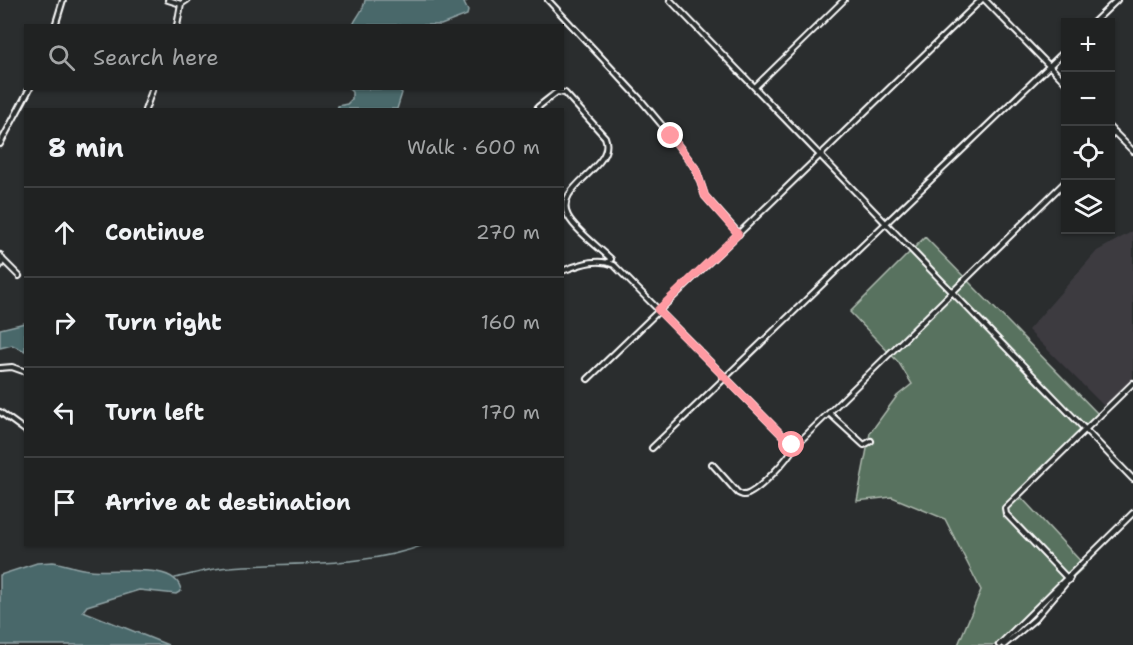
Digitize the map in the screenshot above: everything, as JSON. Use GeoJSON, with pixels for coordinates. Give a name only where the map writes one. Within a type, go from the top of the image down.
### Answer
{"type":"FeatureCollection","features":[{"type":"Feature","properties":{"kind":"street"},"geometry":{"type":"LineString","coordinates":[[56,24],[63,0]]}},
{"type":"Feature","properties":{"kind":"street"},"geometry":{"type":"LineString","coordinates":[[168,0],[180,4],[187,0]]}},
{"type":"Feature","properties":{"kind":"street"},"geometry":{"type":"LineString","coordinates":[[548,0],[671,136],[696,169],[705,196],[738,234]]}},
{"type":"Feature","properties":{"kind":"street"},"geometry":{"type":"LineString","coordinates":[[754,88],[844,0]]}},
{"type":"Feature","properties":{"kind":"street"},"geometry":{"type":"LineString","coordinates":[[588,379],[983,0],[1061,79]]}},
{"type":"Feature","properties":{"kind":"street"},"geometry":{"type":"LineString","coordinates":[[1098,18],[1118,0]]}},
{"type":"Feature","properties":{"kind":"street"},"geometry":{"type":"LineString","coordinates":[[673,1],[885,224],[1133,478]]}},
{"type":"Feature","properties":{"kind":"street"},"geometry":{"type":"LineString","coordinates":[[177,24],[180,4]]}},
{"type":"Feature","properties":{"kind":"street"},"geometry":{"type":"LineString","coordinates":[[652,448],[1061,54]]}},
{"type":"Feature","properties":{"kind":"street"},"geometry":{"type":"LineString","coordinates":[[0,144],[29,90]]}},
{"type":"Feature","properties":{"kind":"street"},"geometry":{"type":"LineString","coordinates":[[146,108],[152,90]]}},
{"type":"Feature","properties":{"kind":"street"},"geometry":{"type":"LineString","coordinates":[[538,107],[557,92],[565,93],[605,137],[607,142],[605,155],[569,194],[566,203],[569,218],[611,260],[607,262]]}},
{"type":"Feature","properties":{"kind":"street"},"geometry":{"type":"LineString","coordinates":[[1115,132],[1133,151]]}},
{"type":"Feature","properties":{"kind":"street"},"geometry":{"type":"LineString","coordinates":[[712,464],[738,493],[743,495],[751,492],[1061,185]]}},
{"type":"Feature","properties":{"kind":"street"},"geometry":{"type":"LineString","coordinates":[[0,255],[20,276]]}},
{"type":"Feature","properties":{"kind":"street"},"geometry":{"type":"LineString","coordinates":[[0,266],[3,260]]}},
{"type":"Feature","properties":{"kind":"street"},"geometry":{"type":"LineString","coordinates":[[564,270],[590,262],[607,262],[614,265],[794,447]]}},
{"type":"Feature","properties":{"kind":"street"},"geometry":{"type":"LineString","coordinates":[[0,368],[12,366],[24,371]]}},
{"type":"Feature","properties":{"kind":"street"},"geometry":{"type":"LineString","coordinates":[[1068,579],[1006,514],[1005,508],[1133,383]]}},
{"type":"Feature","properties":{"kind":"street"},"geometry":{"type":"LineString","coordinates":[[0,412],[24,430]]}},
{"type":"Feature","properties":{"kind":"street"},"geometry":{"type":"LineString","coordinates":[[830,413],[864,445],[871,441]]}},
{"type":"Feature","properties":{"kind":"street"},"geometry":{"type":"LineString","coordinates":[[1004,645],[1029,625],[1073,572],[1133,513]]}},
{"type":"Feature","properties":{"kind":"street"},"geometry":{"type":"LineString","coordinates":[[999,645],[1068,579]]}},
{"type":"Feature","properties":{"kind":"street"},"geometry":{"type":"LineString","coordinates":[[1024,620],[1029,625]]}},
{"type":"Feature","properties":{"kind":"shaded area"},"geometry":{"type":"Polygon","coordinates":[[[1133,231],[1133,383],[1107,409],[1028,330],[1097,251],[1133,231]]]}},
{"type":"Feature","properties":{"kind":"green space"},"geometry":{"type":"Polygon","coordinates":[[[925,237],[1101,417],[1020,496],[1085,566],[1001,645],[958,645],[981,590],[945,519],[892,497],[857,501],[870,433],[897,396],[912,384],[899,363],[850,312],[925,237]]]}},
{"type":"Feature","properties":{"kind":"water"},"geometry":{"type":"Polygon","coordinates":[[[365,0],[468,0],[464,3],[468,11],[467,15],[444,24],[354,24],[365,0]]]}},
{"type":"Feature","properties":{"kind":"water"},"geometry":{"type":"Polygon","coordinates":[[[350,90],[399,90],[402,93],[397,108],[337,108],[352,99],[350,90]]]}},
{"type":"Feature","properties":{"kind":"water"},"geometry":{"type":"Polygon","coordinates":[[[24,323],[24,351],[12,345],[0,348],[0,329],[24,323]]]}},
{"type":"Feature","properties":{"kind":"water"},"geometry":{"type":"Polygon","coordinates":[[[53,562],[81,569],[143,570],[169,575],[177,582],[181,591],[176,594],[139,590],[87,606],[83,611],[168,645],[0,645],[0,575],[37,563],[53,562]]]}},
{"type":"Feature","properties":{"kind":"waterway"},"geometry":{"type":"LineString","coordinates":[[175,578],[223,568],[354,561],[403,552],[420,546]]}},
{"type":"Feature","properties":{"kind":"route"},"geometry":{"type":"LineString","coordinates":[[671,136],[696,169],[705,196],[738,234],[658,310],[792,445]]}}]}
